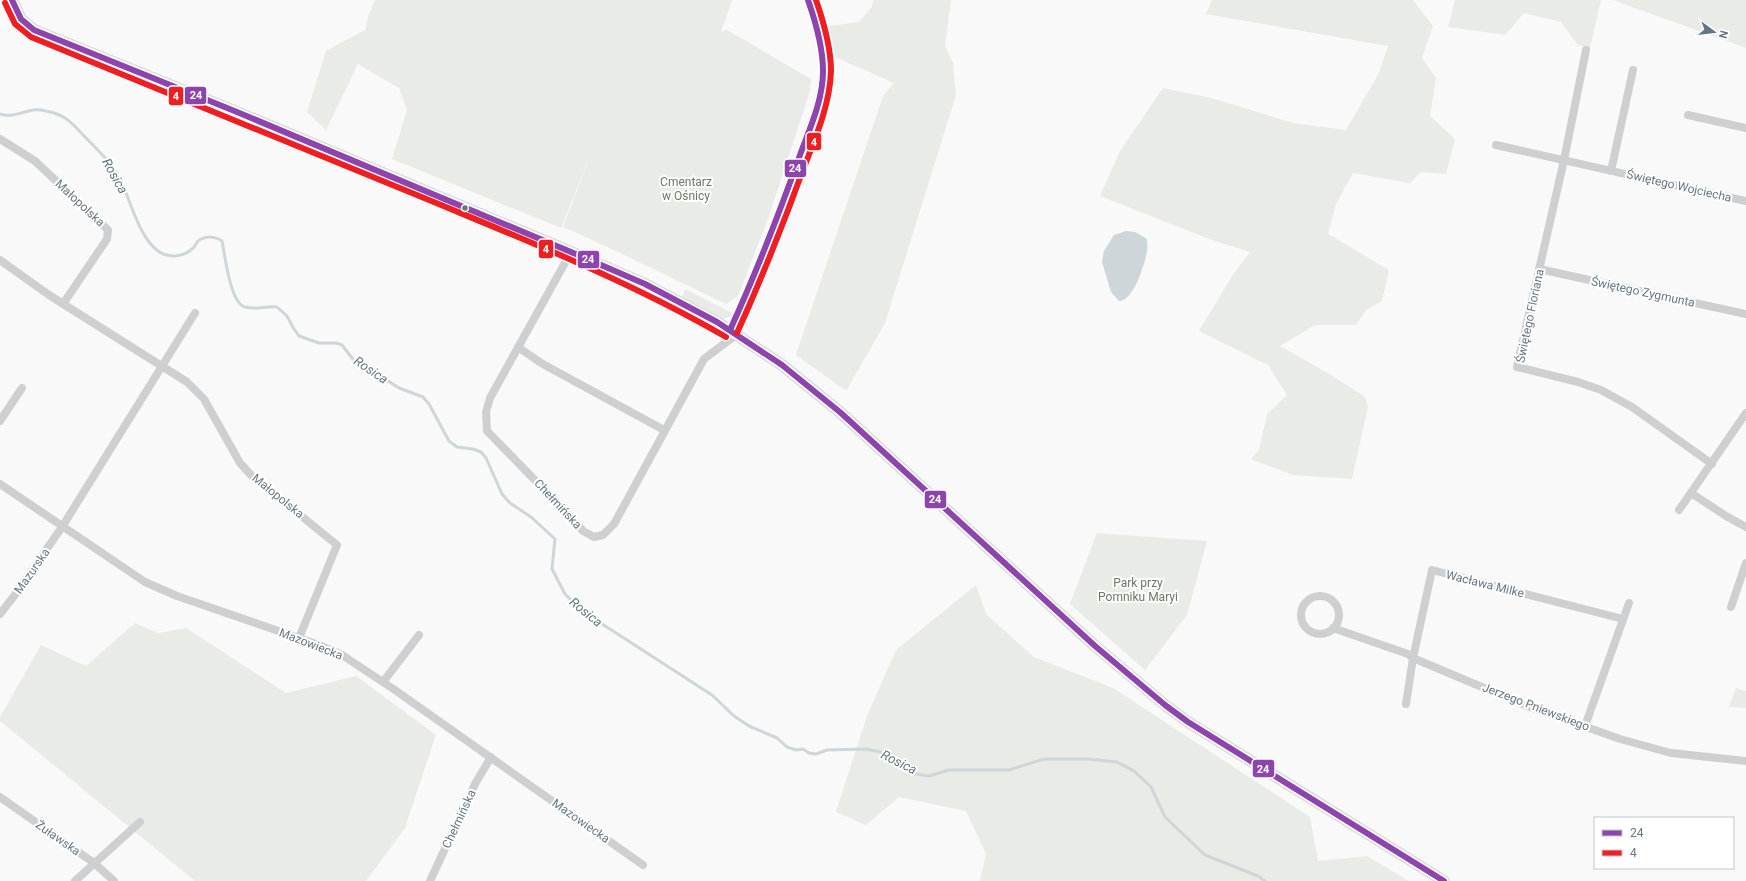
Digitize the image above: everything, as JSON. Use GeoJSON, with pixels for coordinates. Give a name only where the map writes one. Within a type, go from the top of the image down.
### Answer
{"type":"FeatureCollection","features":[{"type":"Feature","properties":{"kind":"street"},"geometry":{"type":"LineString","coordinates":[[12,0],[21,19],[34,30],[237,112],[571,252],[645,284],[733,332],[787,369],[841,413],[994,551],[1095,646],[1165,705],[1188,722],[1444,881]]}},
{"type":"Feature","properties":{"kind":"street"},"geometry":{"type":"LineString","coordinates":[[733,332],[804,143],[821,86],[823,72],[822,50],[817,27],[808,0]]}},
{"type":"Feature","properties":{"kind":"street","name":"Świętego Floriana"},"geometry":{"type":"LineString","coordinates":[[1586,50],[1564,160],[1517,367],[1578,382],[1601,390],[1632,407],[1712,464]]}},
{"type":"Feature","properties":{"kind":"street","name":"Świętego Wojciecha"},"geometry":{"type":"LineString","coordinates":[[1611,171],[1633,70]]}},
{"type":"Feature","properties":{"kind":"street"},"geometry":{"type":"LineString","coordinates":[[1688,115],[1746,128]]}},
{"type":"Feature","properties":{"kind":"street","name":"Małopolska"},"geometry":{"type":"LineString","coordinates":[[0,139],[35,161],[108,230],[107,239],[63,304]]}},
{"type":"Feature","properties":{"kind":"street","name":"Świętego Wojciecha"},"geometry":{"type":"LineString","coordinates":[[1496,145],[1746,201]]}},
{"type":"Feature","properties":{"kind":"street","name":"Chełmińska"},"geometry":{"type":"LineString","coordinates":[[571,252],[490,398],[486,412],[487,431],[583,531],[594,537],[603,535],[614,524],[704,359],[733,332]]}},
{"type":"Feature","properties":{"kind":"street","name":"Małopolska"},"geometry":{"type":"LineString","coordinates":[[0,260],[63,304],[187,382],[204,399],[240,463],[252,476],[337,545],[300,638]]}},
{"type":"Feature","properties":{"kind":"street","name":"Świętego Zygmunta"},"geometry":{"type":"LineString","coordinates":[[1539,269],[1746,314]]}},
{"type":"Feature","properties":{"kind":"street"},"geometry":{"type":"LineString","coordinates":[[62,527],[195,313]]}},
{"type":"Feature","properties":{"kind":"street"},"geometry":{"type":"LineString","coordinates":[[518,347],[541,363],[664,430]]}},
{"type":"Feature","properties":{"kind":"street"},"geometry":{"type":"LineString","coordinates":[[0,421],[22,388]]}},
{"type":"Feature","properties":{"kind":"street"},"geometry":{"type":"LineString","coordinates":[[1679,510],[1746,413]]}},
{"type":"Feature","properties":{"kind":"street","name":"Mazowiecka"},"geometry":{"type":"LineString","coordinates":[[0,484],[128,572],[157,588],[300,638],[342,655],[383,682],[643,864]]}},
{"type":"Feature","properties":{"kind":"street"},"geometry":{"type":"LineString","coordinates":[[1691,493],[1746,527]]}},
{"type":"Feature","properties":{"kind":"street","name":"Mazurska"},"geometry":{"type":"LineString","coordinates":[[0,614],[62,527]]}},
{"type":"Feature","properties":{"kind":"street"},"geometry":{"type":"LineString","coordinates":[[1731,607],[1746,563]]}},
{"type":"Feature","properties":{"kind":"street","name":"Wacława Milke"},"geometry":{"type":"LineString","coordinates":[[1406,704],[1413,658],[1432,570],[1623,619]]}},
{"type":"Feature","properties":{"kind":"street"},"geometry":{"type":"LineString","coordinates":[[1323,596],[1333,602],[1337,607],[1338,618],[1333,628],[1328,632],[1317,634],[1303,624],[1302,612],[1307,602],[1312,598],[1323,596]]}},
{"type":"Feature","properties":{"kind":"street"},"geometry":{"type":"LineString","coordinates":[[1586,726],[1629,602]]}},
{"type":"Feature","properties":{"kind":"street","name":"Jerzego Pniewskiego"},"geometry":{"type":"LineString","coordinates":[[1333,628],[1408,654],[1413,658],[1527,706],[1620,739],[1671,753],[1746,761]]}},
{"type":"Feature","properties":{"kind":"street"},"geometry":{"type":"LineString","coordinates":[[383,682],[419,635]]}},
{"type":"Feature","properties":{"kind":"street","name":"Chełmińska"},"geometry":{"type":"LineString","coordinates":[[432,880],[475,784],[491,757]]}},
{"type":"Feature","properties":{"kind":"street","name":"Żuławska"},"geometry":{"type":"LineString","coordinates":[[0,797],[94,863],[114,881]]}},
{"type":"Feature","properties":{"kind":"street"},"geometry":{"type":"LineString","coordinates":[[75,881],[140,822]]}},
{"type":"Feature","properties":{"kind":"green space","name":"Cmentarz w Ośnicy"},"geometry":{"type":"Polygon","coordinates":[[[375,0],[732,0],[721,32],[727,30],[811,79],[810,91],[768,219],[738,296],[726,304],[563,227],[594,146],[561,228],[392,159],[407,110],[399,88],[358,64],[326,130],[307,112],[326,51],[365,30],[369,14],[375,0]]]}},
{"type":"Feature","properties":{"kind":"green space"},"geometry":{"type":"Polygon","coordinates":[[[873,0],[951,0],[945,46],[953,63],[956,95],[885,323],[846,391],[796,355],[883,96],[894,83],[835,57],[828,26],[859,22],[872,7],[873,0]]]}},
{"type":"Feature","properties":{"kind":"green space"},"geometry":{"type":"Polygon","coordinates":[[[1212,0],[1413,0],[1433,26],[1422,58],[1436,78],[1430,116],[1455,139],[1446,174],[1421,172],[1410,183],[1353,173],[1336,204],[1328,234],[1389,270],[1382,301],[1366,310],[1356,325],[1315,325],[1280,346],[1331,375],[1365,397],[1368,407],[1352,479],[1293,475],[1251,459],[1259,450],[1267,414],[1287,395],[1268,365],[1199,331],[1234,273],[1250,252],[1212,240],[1100,196],[1120,151],[1163,88],[1211,98],[1293,123],[1346,130],[1378,75],[1388,46],[1206,14],[1212,0]]]}},
{"type":"Feature","properties":{"kind":"green space"},"geometry":{"type":"Polygon","coordinates":[[[1455,0],[1601,0],[1590,48],[1578,45],[1561,22],[1524,13],[1505,35],[1448,27],[1455,0]]]}},
{"type":"Feature","properties":{"kind":"green space"},"geometry":{"type":"Polygon","coordinates":[[[1613,0],[1746,0],[1746,48],[1613,0]]]}},
{"type":"Feature","properties":{"kind":"green space"},"geometry":{"type":"Polygon","coordinates":[[[685,289],[732,313],[731,316],[723,319],[682,297],[685,289]]]}},
{"type":"Feature","properties":{"kind":"green space","name":"Park przy Pomniku Maryi"},"geometry":{"type":"Polygon","coordinates":[[[1097,533],[1207,541],[1187,615],[1145,670],[1070,604],[1097,533]]]}},
{"type":"Feature","properties":{"kind":"green space"},"geometry":{"type":"Polygon","coordinates":[[[976,585],[986,614],[1034,657],[1113,688],[1310,817],[1318,861],[1367,856],[1409,881],[980,881],[986,854],[966,811],[899,797],[866,825],[836,812],[867,716],[896,650],[976,585]]]}},
{"type":"Feature","properties":{"kind":"green space"},"geometry":{"type":"Polygon","coordinates":[[[135,623],[158,633],[186,628],[286,693],[356,676],[436,735],[405,828],[366,881],[195,881],[0,721],[0,717],[41,645],[86,666],[135,623]]]}},
{"type":"Feature","properties":{"kind":"green space"},"geometry":{"type":"Polygon","coordinates":[[[1736,688],[1746,691],[1746,708],[1729,707],[1736,688]]]}},
{"type":"Feature","properties":{"kind":"shaded area"},"geometry":{"type":"Polygon","coordinates":[[[1126,231],[1135,232],[1147,239],[1147,250],[1138,281],[1129,295],[1124,300],[1119,301],[1111,292],[1102,262],[1104,251],[1114,235],[1126,231]]]}},
{"type":"Feature","properties":{"kind":"waterway","name":"Rosica"},"geometry":{"type":"LineString","coordinates":[[0,114],[12,115],[33,110],[41,110],[58,114],[65,118],[74,125],[106,158],[114,169],[121,181],[136,219],[151,245],[158,251],[162,254],[177,256],[186,253],[202,239],[208,237],[219,239],[222,241],[232,288],[240,304],[249,308],[277,307],[287,316],[299,336],[319,343],[336,343],[342,345],[355,362],[365,369],[382,377],[399,388],[423,397],[429,404],[449,441],[457,447],[473,449],[481,452],[486,458],[502,494],[510,503],[531,517],[555,539],[552,569],[565,594],[582,611],[712,695],[734,716],[749,726],[777,738],[787,747],[796,750],[803,749],[809,753],[816,754],[827,750],[865,749],[881,752],[894,757],[905,768],[916,774],[929,776],[949,770],[1009,770],[1044,759],[1087,759],[1117,762],[1134,771],[1151,787],[1165,817],[1205,855],[1258,876],[1265,881]]}},
{"type":"Feature","properties":{"kind":"transit line","name":"24"},"geometry":{"type":"LineString","coordinates":[[12,0],[21,19],[34,30],[237,112],[571,252],[645,284],[717,322],[782,365],[841,413],[1095,646],[1165,705],[1188,722],[1444,881]]}},
{"type":"Feature","properties":{"kind":"transit line","name":"24"},"geometry":{"type":"LineString","coordinates":[[730,330],[775,221],[812,124],[821,93],[823,71],[822,53],[814,17],[808,0]]}},
{"type":"Feature","properties":{"kind":"transit line","name":"4"},"geometry":{"type":"LineString","coordinates":[[737,333],[788,211],[825,109],[830,84],[830,53],[816,0]]}},
{"type":"Feature","properties":{"kind":"transit line","name":"4"},"geometry":{"type":"LineString","coordinates":[[5,3],[15,24],[31,37],[542,247],[654,298],[726,337]]}}]}
